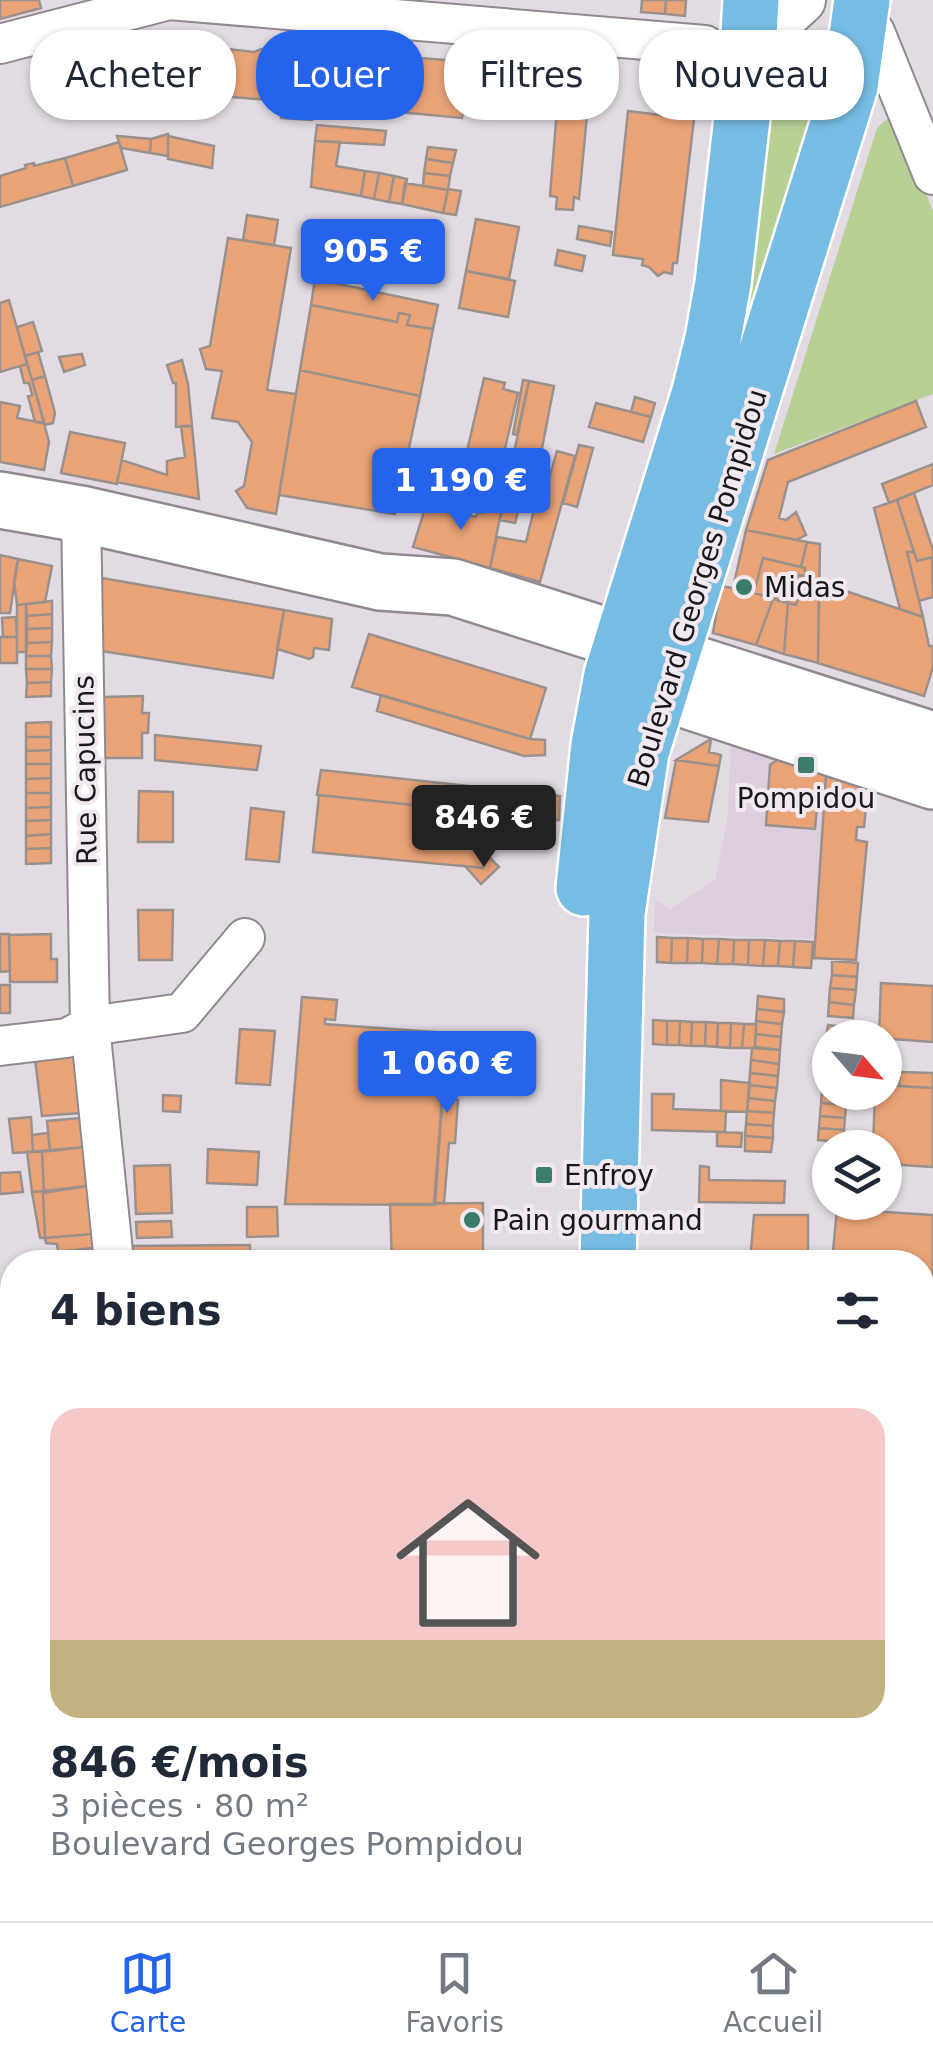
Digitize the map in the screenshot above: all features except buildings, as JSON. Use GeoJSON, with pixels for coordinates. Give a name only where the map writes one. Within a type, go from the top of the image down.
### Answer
{"type":"FeatureCollection","features":[{"type":"Feature","properties":{"kind":"main road","name":"Boulevard Georges Pompidou"},"geometry":{"type":"LineString","coordinates":[[571,1250],[578,948],[599,745],[642,666],[850,86],[816,16]]}},
{"type":"Feature","properties":{"kind":"main road","name":"Boulevard Georges Pompidou"},"geometry":{"type":"LineString","coordinates":[[608,1250],[617,913],[641,752],[642,666],[723,283],[816,16]]}},
{"type":"Feature","properties":{"kind":"main road"},"geometry":{"type":"LineString","coordinates":[[0,500],[81,514],[380,582],[453,587],[933,781]]}},
{"type":"Feature","properties":{"kind":"main road"},"geometry":{"type":"LineString","coordinates":[[642,666],[933,740]]}},
{"type":"Feature","properties":{"kind":"street"},"geometry":{"type":"LineString","coordinates":[[0,44],[168,0],[328,8],[705,45],[717,53],[816,16],[876,32],[933,175]]}},
{"type":"Feature","properties":{"kind":"street"},"geometry":{"type":"LineString","coordinates":[[816,16],[933,126]]}},
{"type":"Feature","properties":{"kind":"street","name":"Rue Capucins"},"geometry":{"type":"LineString","coordinates":[[81,514],[90,1026],[113,1250]]}},
{"type":"Feature","properties":{"kind":"street"},"geometry":{"type":"LineString","coordinates":[[0,1046],[67,1038],[90,1026],[182,1013],[245,938]]}},
{"type":"Feature","properties":{"kind":"shaded area"},"geometry":{"type":"Polygon","coordinates":[[[731,745],[826,775],[824,839],[813,939],[654,933],[655,899],[670,909],[715,880],[727,823],[731,745]]]}},
{"type":"Feature","properties":{"kind":"green space"},"geometry":{"type":"Polygon","coordinates":[[[888,118],[901,129],[933,211],[933,394],[774,454],[877,128],[888,118]]]}},
{"type":"Feature","properties":{"kind":"green space"},"geometry":{"type":"Polygon","coordinates":[[[763,120],[823,120],[676,587],[763,120]]]}},
{"type":"Feature","properties":{"kind":"place","name":"Midas"},"geometry":{"type":"Point","coordinates":[744,587]}},
{"type":"Feature","properties":{"kind":"place","name":"Pompidou"},"geometry":{"type":"Point","coordinates":[806,765]}},
{"type":"Feature","properties":{"kind":"place","name":"Enfroy"},"geometry":{"type":"Point","coordinates":[544,1175]}},
{"type":"Feature","properties":{"kind":"place","name":"Pain gourmand"},"geometry":{"type":"Point","coordinates":[472,1220]}}]}
